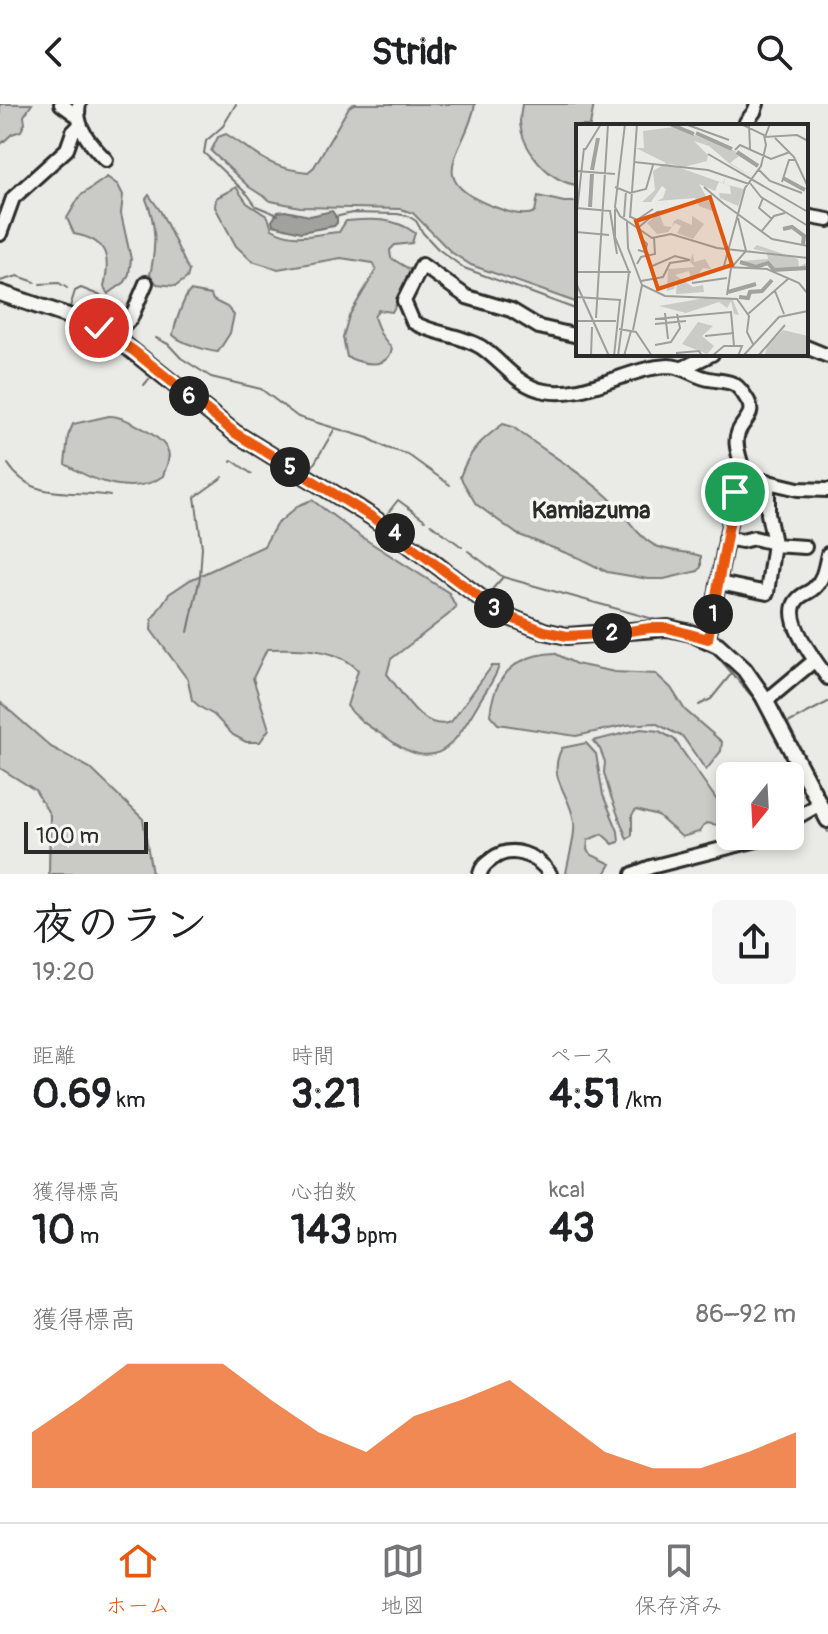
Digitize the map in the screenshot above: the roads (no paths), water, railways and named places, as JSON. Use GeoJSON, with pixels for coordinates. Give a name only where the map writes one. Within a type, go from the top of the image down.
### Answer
{"type":"FeatureCollection","features":[{"type":"Feature","properties":{"kind":"main road"},"geometry":{"type":"LineString","coordinates":[[0,293],[71,317],[113,337],[235,433],[372,517],[502,614],[544,631],[567,636],[668,628],[708,639],[730,654],[766,701],[828,820]]}},
{"type":"Feature","properties":{"kind":"street"},"geometry":{"type":"LineString","coordinates":[[61,104],[78,115],[94,149],[106,160]]}},
{"type":"Feature","properties":{"kind":"street"},"geometry":{"type":"LineString","coordinates":[[746,122],[757,104]]}},
{"type":"Feature","properties":{"kind":"street"},"geometry":{"type":"LineString","coordinates":[[0,234],[13,198],[67,149],[78,115]]}},
{"type":"Feature","properties":{"kind":"street"},"geometry":{"type":"LineString","coordinates":[[808,216],[828,220]]}},
{"type":"Feature","properties":{"kind":"street"},"geometry":{"type":"LineString","coordinates":[[576,336],[539,327],[511,310],[467,297],[422,265],[404,301],[413,322],[475,344],[510,374],[542,391],[558,392],[608,383],[631,372],[649,368],[683,368],[707,379],[730,381],[737,385],[749,404],[750,414],[737,439],[744,475],[735,492],[708,639]]}},
{"type":"Feature","properties":{"kind":"street"},"geometry":{"type":"LineString","coordinates":[[113,337],[131,318],[146,283]]}},
{"type":"Feature","properties":{"kind":"street"},"geometry":{"type":"LineString","coordinates":[[808,348],[828,356]]}},
{"type":"Feature","properties":{"kind":"street"},"geometry":{"type":"LineString","coordinates":[[683,368],[708,356]]}},
{"type":"Feature","properties":{"kind":"street"},"geometry":{"type":"LineString","coordinates":[[744,475],[798,489],[828,490]]}},
{"type":"Feature","properties":{"kind":"street"},"geometry":{"type":"LineString","coordinates":[[719,583],[767,593],[774,544],[768,514],[768,481]]}},
{"type":"Feature","properties":{"kind":"street"},"geometry":{"type":"LineString","coordinates":[[726,538],[742,541],[754,533],[774,544],[805,547]]}},
{"type":"Feature","properties":{"kind":"street"},"geometry":{"type":"LineString","coordinates":[[828,554],[823,577],[813,589],[795,601],[793,608],[799,635],[828,678]]}},
{"type":"Feature","properties":{"kind":"street"},"geometry":{"type":"LineString","coordinates":[[766,701],[815,660]]}},
{"type":"Feature","properties":{"kind":"street"},"geometry":{"type":"LineString","coordinates":[[804,813],[820,804]]}},
{"type":"Feature","properties":{"kind":"street"},"geometry":{"type":"LineString","coordinates":[[633,874],[718,850]]}},
{"type":"Feature","properties":{"kind":"street"},"geometry":{"type":"LineString","coordinates":[[480,874],[482,867],[497,856],[517,852],[538,861],[550,874]]}},
{"type":"Feature","properties":{"kind":"waterway"},"geometry":{"type":"LineString","coordinates":[[236,104],[223,126],[206,141],[204,153],[256,206],[278,215]]}},
{"type":"Feature","properties":{"kind":"waterway"},"geometry":{"type":"LineString","coordinates":[[335,217],[352,213],[408,216],[416,221],[438,249],[464,268],[576,309]]}},
{"type":"Feature","properties":{"kind":"waterway"},"geometry":{"type":"LineString","coordinates":[[0,281],[18,276],[35,282]]}},
{"type":"Feature","properties":{"kind":"waterway"},"geometry":{"type":"LineString","coordinates":[[40,284],[59,283],[67,288]]}},
{"type":"Feature","properties":{"kind":"waterway"},"geometry":{"type":"LineString","coordinates":[[69,310],[75,291],[81,288],[106,298],[118,312]]}},
{"type":"Feature","properties":{"kind":"waterway"},"geometry":{"type":"LineString","coordinates":[[156,338],[211,377],[261,389],[298,417],[368,438],[407,454],[450,485]]}},
{"type":"Feature","properties":{"kind":"waterway"},"geometry":{"type":"LineString","coordinates":[[174,375],[226,417],[272,447]]}},
{"type":"Feature","properties":{"kind":"waterway"},"geometry":{"type":"LineString","coordinates":[[144,385],[149,379]]}},
{"type":"Feature","properties":{"kind":"waterway"},"geometry":{"type":"LineString","coordinates":[[311,469],[334,430]]}},
{"type":"Feature","properties":{"kind":"waterway"},"geometry":{"type":"LineString","coordinates":[[288,459],[363,500],[414,536]]}},
{"type":"Feature","properties":{"kind":"waterway"},"geometry":{"type":"LineString","coordinates":[[231,462],[252,474]]}},
{"type":"Feature","properties":{"kind":"waterway"},"geometry":{"type":"LineString","coordinates":[[8,464],[18,476],[41,489],[110,496]]}},
{"type":"Feature","properties":{"kind":"waterway"},"geometry":{"type":"LineString","coordinates":[[188,632],[200,577],[202,547],[195,497],[223,477]]}},
{"type":"Feature","properties":{"kind":"waterway"},"geometry":{"type":"LineString","coordinates":[[387,514],[398,500],[425,520]]}},
{"type":"Feature","properties":{"kind":"waterway"},"geometry":{"type":"LineString","coordinates":[[431,524],[462,547]]}},
{"type":"Feature","properties":{"kind":"waterway"},"geometry":{"type":"LineString","coordinates":[[420,540],[449,563]]}},
{"type":"Feature","properties":{"kind":"waterway"},"geometry":{"type":"LineString","coordinates":[[468,551],[503,577],[664,622]]}},
{"type":"Feature","properties":{"kind":"waterway"},"geometry":{"type":"LineString","coordinates":[[456,568],[489,593],[503,577]]}},
{"type":"Feature","properties":{"kind":"waterway"},"geometry":{"type":"LineString","coordinates":[[634,624],[656,622]]}},
{"type":"Feature","properties":{"kind":"waterway"},"geometry":{"type":"LineString","coordinates":[[787,629],[794,637]]}},
{"type":"Feature","properties":{"kind":"waterway"},"geometry":{"type":"LineString","coordinates":[[711,649],[762,708]]}},
{"type":"Feature","properties":{"kind":"waterway"},"geometry":{"type":"LineString","coordinates":[[699,705],[711,699],[732,673]]}},
{"type":"Feature","properties":{"kind":"waterway"},"geometry":{"type":"LineString","coordinates":[[818,784],[786,724],[828,702]]}},
{"type":"Feature","properties":{"kind":"waterway"},"geometry":{"type":"LineString","coordinates":[[824,824],[828,832]]}},
{"type":"Feature","properties":{"kind":"district","name":"Kamiazuma"},"geometry":{"type":"Point","coordinates":[591,510]}}]}
